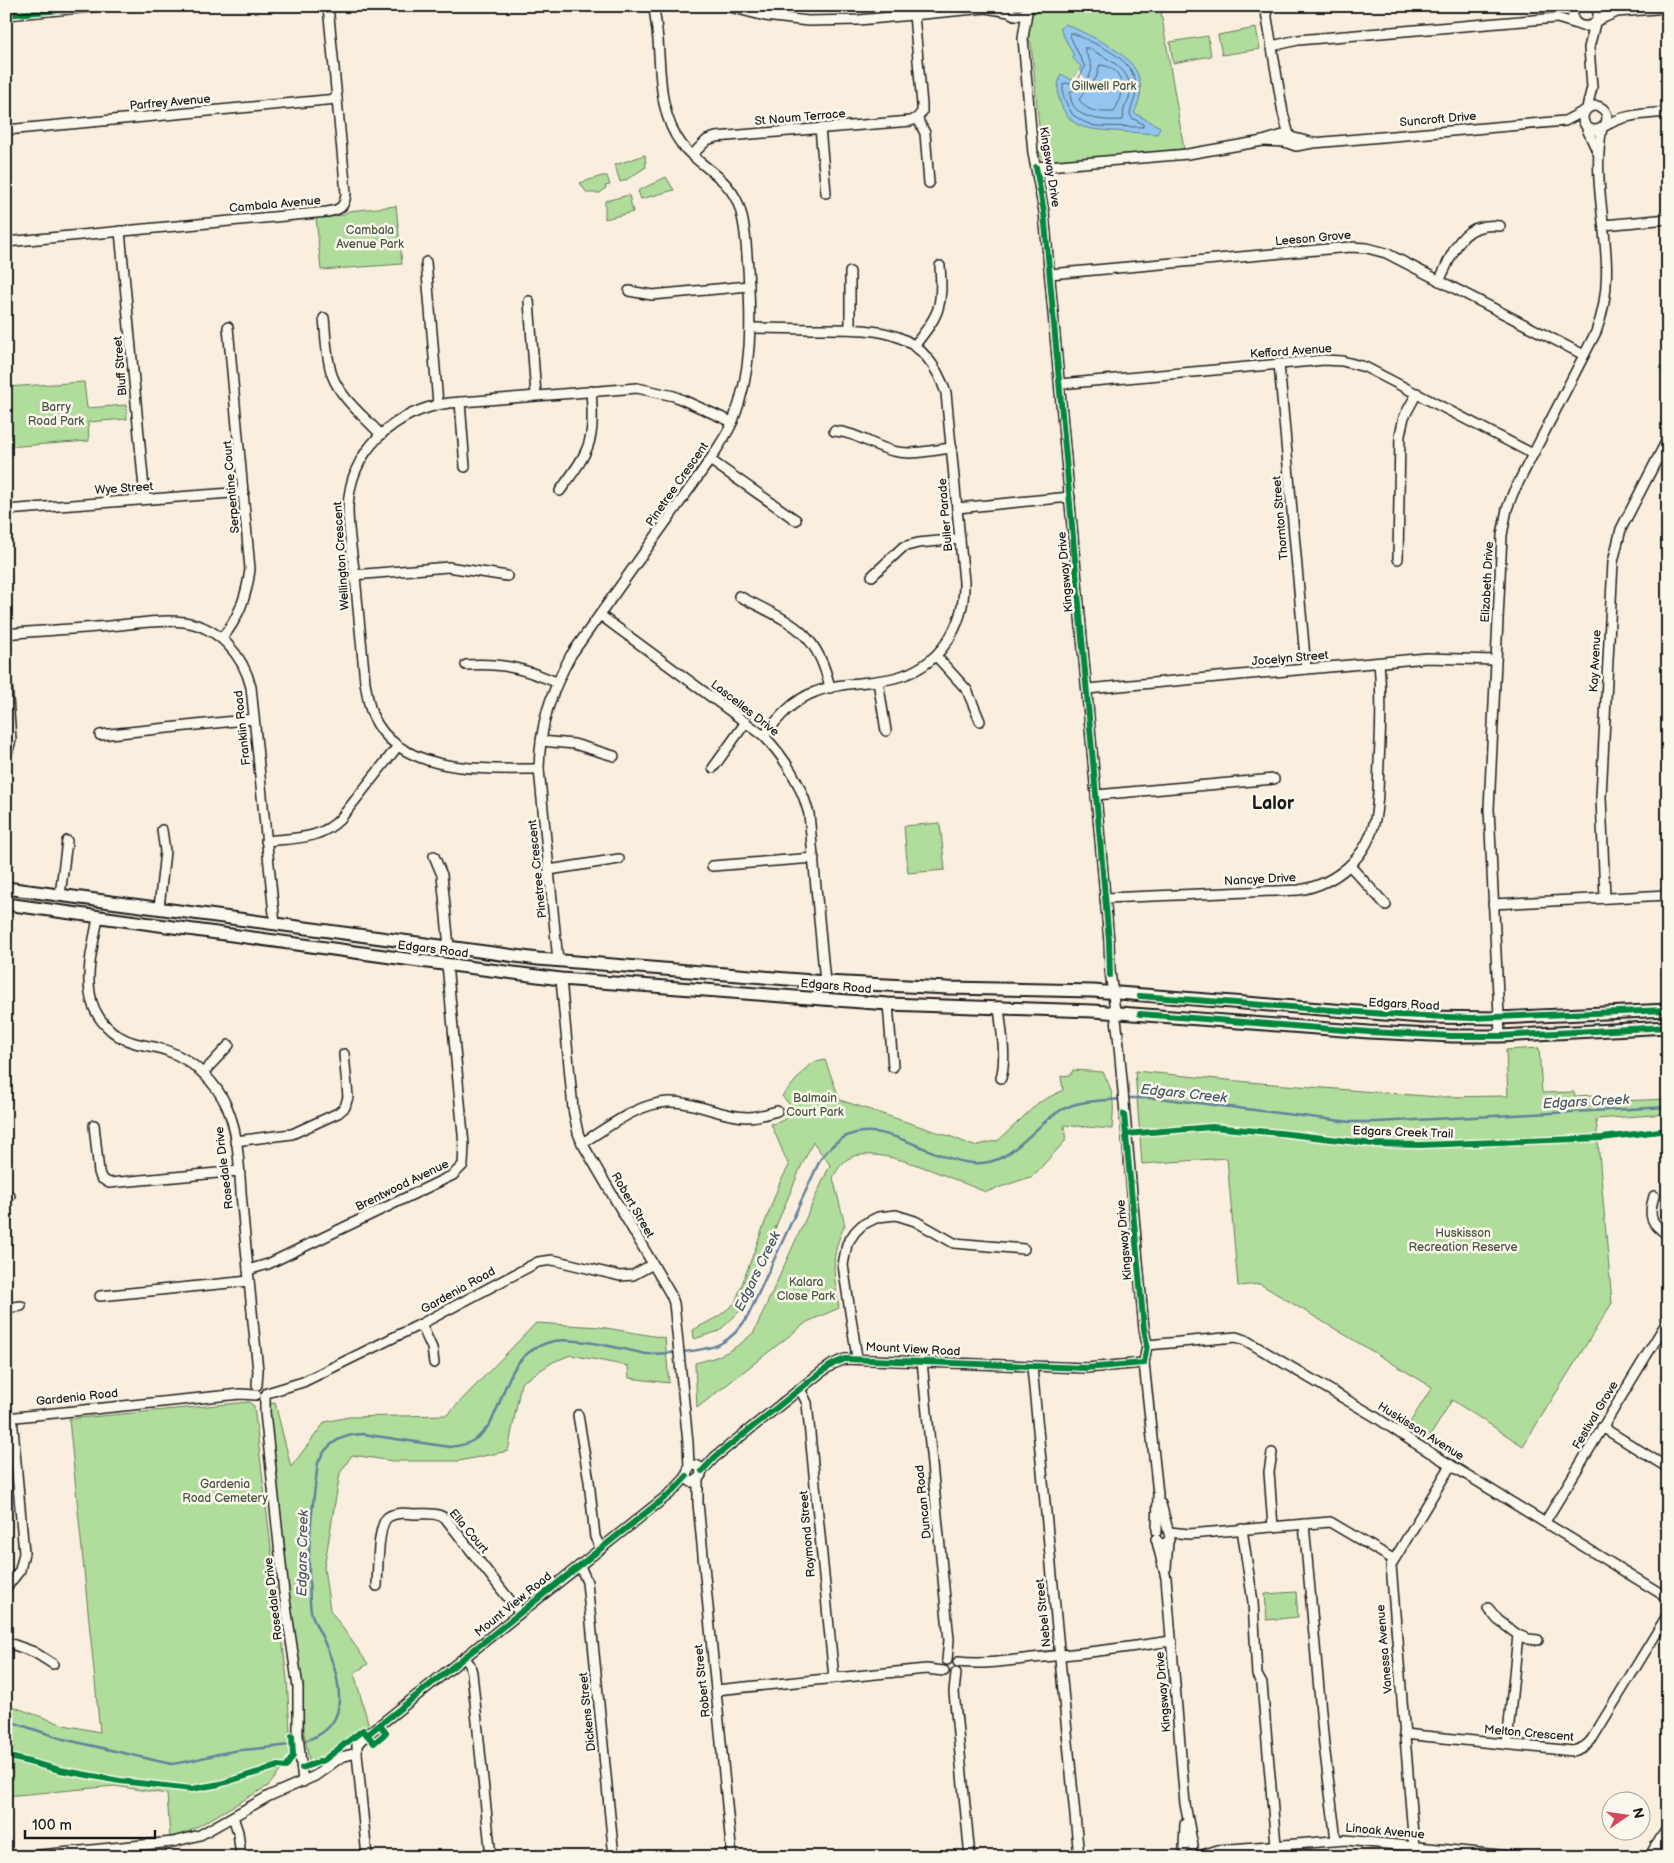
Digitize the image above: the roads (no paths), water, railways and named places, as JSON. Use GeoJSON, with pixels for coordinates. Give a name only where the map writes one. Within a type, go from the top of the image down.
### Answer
{"type":"FeatureCollection","features":[{"type":"Feature","properties":{"kind":"main road","name":"Edgars Road"},"geometry":{"type":"LineString","coordinates":[[6,888],[558,961],[825,982],[1112,993],[1422,1017],[1499,1018],[1668,1010]]}},
{"type":"Feature","properties":{"kind":"main road","name":"Edgars Road"},"geometry":{"type":"LineString","coordinates":[[6,904],[98,918],[560,979],[888,1004],[1115,1013],[1369,1032],[1452,1036],[1500,1036],[1668,1027]]}},
{"type":"Feature","properties":{"kind":"main road"},"geometry":{"type":"LineString","coordinates":[[361,953],[363,935]]}},
{"type":"Feature","properties":{"kind":"main road"},"geometry":{"type":"LineString","coordinates":[[695,972],[695,989]]}},
{"type":"Feature","properties":{"kind":"main road"},"geometry":{"type":"LineString","coordinates":[[948,988],[948,1006]]}},
{"type":"Feature","properties":{"kind":"street"},"geometry":{"type":"LineString","coordinates":[[6,15],[101,6]]}},
{"type":"Feature","properties":{"kind":"street","name":"Cambala Avenue"},"geometry":{"type":"LineString","coordinates":[[6,242],[317,213],[340,209],[345,203],[346,194],[328,6]]}},
{"type":"Feature","properties":{"kind":"street","name":"Pinetree Crescent"},"geometry":{"type":"LineString","coordinates":[[558,961],[539,769],[545,717],[556,682],[571,655],[710,460],[732,422],[746,378],[751,328],[744,228],[741,213],[737,201],[722,179],[692,155],[682,145],[674,132],[666,111],[662,92],[657,22],[654,6]]}},
{"type":"Feature","properties":{"kind":"street","name":"Pinetree Crescent"},"geometry":{"type":"LineString","coordinates":[[657,22],[661,6]]}},
{"type":"Feature","properties":{"kind":"street"},"geometry":{"type":"LineString","coordinates":[[726,6],[765,16],[808,22],[833,22],[988,7],[1009,11],[1021,16],[1030,8]]}},
{"type":"Feature","properties":{"kind":"street"},"geometry":{"type":"LineString","coordinates":[[1036,167],[1188,154],[1286,137],[1265,6]]}},
{"type":"Feature","properties":{"kind":"street"},"geometry":{"type":"LineString","coordinates":[[1557,18],[1576,6]]}},
{"type":"Feature","properties":{"kind":"street"},"geometry":{"type":"LineString","coordinates":[[1576,6],[1573,15],[1589,48]]}},
{"type":"Feature","properties":{"kind":"street"},"geometry":{"type":"LineString","coordinates":[[1595,6],[1617,12],[1668,8]]}},
{"type":"Feature","properties":{"kind":"street"},"geometry":{"type":"LineString","coordinates":[[1595,6],[1598,13],[1589,48],[1592,87],[1582,119],[1586,127],[1595,131],[1614,120],[1628,115],[1668,112]]}},
{"type":"Feature","properties":{"kind":"street","name":"Kingsway Drive"},"geometry":{"type":"LineString","coordinates":[[1030,8],[1023,38],[1032,140],[1044,212],[1050,274],[1112,993],[1147,1345],[1144,1363],[1158,1494],[1168,1536],[1166,1578],[1185,1804],[1191,1852]]}},
{"type":"Feature","properties":{"kind":"street","name":"Kingsway Drive"},"geometry":{"type":"LineString","coordinates":[[1009,11],[1023,38]]}},
{"type":"Feature","properties":{"kind":"street"},"geometry":{"type":"LineString","coordinates":[[1271,43],[1557,18],[1589,27],[1617,12]]}},
{"type":"Feature","properties":{"kind":"street"},"geometry":{"type":"LineString","coordinates":[[914,15],[922,105],[922,112],[917,118],[924,132],[929,183]]}},
{"type":"Feature","properties":{"kind":"street"},"geometry":{"type":"LineString","coordinates":[[1592,87],[1607,115],[1603,127]]}},
{"type":"Feature","properties":{"kind":"street","name":"Parfrey Avenue"},"geometry":{"type":"LineString","coordinates":[[6,130],[337,99]]}},
{"type":"Feature","properties":{"kind":"street"},"geometry":{"type":"LineString","coordinates":[[1586,110],[1594,106],[1628,115]]}},
{"type":"Feature","properties":{"kind":"street","name":"Suncroft Drive"},"geometry":{"type":"LineString","coordinates":[[1565,121],[1586,110]]}},
{"type":"Feature","properties":{"kind":"street","name":"St Naum Terrace"},"geometry":{"type":"LineString","coordinates":[[692,155],[706,140],[716,137],[911,121],[917,118]]}},
{"type":"Feature","properties":{"kind":"street","name":"Suncroft Drive"},"geometry":{"type":"LineString","coordinates":[[1286,137],[1313,143],[1565,121],[1586,127]]}},
{"type":"Feature","properties":{"kind":"street","name":"Elizabeth Drive"},"geometry":{"type":"LineString","coordinates":[[1586,127],[1598,153]]}},
{"type":"Feature","properties":{"kind":"street","name":"Elizabeth Drive"},"geometry":{"type":"LineString","coordinates":[[1500,1036],[1489,809],[1495,660],[1504,525],[1513,493],[1602,317],[1607,289],[1607,264],[1598,153],[1603,127]]}},
{"type":"Feature","properties":{"kind":"street"},"geometry":{"type":"LineString","coordinates":[[820,128],[826,193]]}},
{"type":"Feature","properties":{"kind":"street"},"geometry":{"type":"LineString","coordinates":[[1604,225],[1668,219]]}},
{"type":"Feature","properties":{"kind":"street"},"geometry":{"type":"LineString","coordinates":[[1439,280],[1457,246],[1472,228],[1484,225],[1500,226]]}},
{"type":"Feature","properties":{"kind":"street","name":"Bluff Street"},"geometry":{"type":"LineString","coordinates":[[120,231],[145,499]]}},
{"type":"Feature","properties":{"kind":"street","name":"Leeson Grove"},"geometry":{"type":"LineString","coordinates":[[1050,274],[1359,247],[1386,253],[1584,355]]}},
{"type":"Feature","properties":{"kind":"street"},"geometry":{"type":"LineString","coordinates":[[426,262],[438,404]]}},
{"type":"Feature","properties":{"kind":"street"},"geometry":{"type":"LineString","coordinates":[[914,346],[928,329],[938,311],[942,291],[940,266]]}},
{"type":"Feature","properties":{"kind":"street"},"geometry":{"type":"LineString","coordinates":[[850,272],[850,329]]}},
{"type":"Feature","properties":{"kind":"street"},"geometry":{"type":"LineString","coordinates":[[629,291],[652,295],[749,286]]}},
{"type":"Feature","properties":{"kind":"street"},"geometry":{"type":"LineString","coordinates":[[529,301],[536,395]]}},
{"type":"Feature","properties":{"kind":"street"},"geometry":{"type":"LineString","coordinates":[[324,318],[327,352],[333,377],[344,396],[380,435]]}},
{"type":"Feature","properties":{"kind":"street","name":"Serpentine Court"},"geometry":{"type":"LineString","coordinates":[[222,638],[238,615],[248,582],[250,557],[228,327]]}},
{"type":"Feature","properties":{"kind":"street","name":"Buller Parade"},"geometry":{"type":"LineString","coordinates":[[751,328],[881,331],[899,337],[914,346],[932,365],[943,385],[948,403],[964,582],[963,604],[952,637],[936,656],[912,672],[894,678],[815,692],[790,707],[764,736]]}},
{"type":"Feature","properties":{"kind":"street","name":"Kefford Avenue"},"geometry":{"type":"LineString","coordinates":[[1060,384],[1279,364],[1333,360],[1352,362],[1533,454]]}},
{"type":"Feature","properties":{"kind":"street","name":"Thornton Street"},"geometry":{"type":"LineString","coordinates":[[1279,364],[1306,669]]}},
{"type":"Feature","properties":{"kind":"street","name":"Wellington Crescent"},"geometry":{"type":"LineString","coordinates":[[539,769],[495,769],[431,762],[410,754],[398,746],[378,724],[369,705],[365,682],[349,523],[352,483],[360,462],[380,435],[394,423],[419,410],[438,404],[637,388],[663,392],[732,422]]}},
{"type":"Feature","properties":{"kind":"street"},"geometry":{"type":"LineString","coordinates":[[560,491],[581,462],[590,444],[593,420],[591,391]]}},
{"type":"Feature","properties":{"kind":"street"},"geometry":{"type":"LineString","coordinates":[[1398,559],[1400,435],[1404,417],[1416,393]]}},
{"type":"Feature","properties":{"kind":"street"},"geometry":{"type":"LineString","coordinates":[[460,402],[466,467]]}},
{"type":"Feature","properties":{"kind":"street"},"geometry":{"type":"LineString","coordinates":[[834,431],[848,432],[899,452],[952,448]]}},
{"type":"Feature","properties":{"kind":"street","name":"Kay Avenue"},"geometry":{"type":"LineString","coordinates":[[1605,898],[1601,811],[1614,556],[1621,529],[1668,438]]}},
{"type":"Feature","properties":{"kind":"street"},"geometry":{"type":"LineString","coordinates":[[710,460],[796,520]]}},
{"type":"Feature","properties":{"kind":"street","name":"Wye Street"},"geometry":{"type":"LineString","coordinates":[[6,510],[244,492]]}},
{"type":"Feature","properties":{"kind":"street"},"geometry":{"type":"LineString","coordinates":[[957,508],[1070,497]]}},
{"type":"Feature","properties":{"kind":"street"},"geometry":{"type":"LineString","coordinates":[[872,576],[903,547],[918,543],[960,539]]}},
{"type":"Feature","properties":{"kind":"street"},"geometry":{"type":"LineString","coordinates":[[354,575],[448,567],[507,576]]}},
{"type":"Feature","properties":{"kind":"street"},"geometry":{"type":"LineString","coordinates":[[739,596],[792,625],[808,637],[823,660],[830,688]]}},
{"type":"Feature","properties":{"kind":"street","name":"Lascelles Drive"},"geometry":{"type":"LineString","coordinates":[[600,615],[764,736],[792,770],[809,814],[825,982]]}},
{"type":"Feature","properties":{"kind":"street","name":"Franklin Road"},"geometry":{"type":"LineString","coordinates":[[6,634],[173,621],[195,624],[222,638],[232,648],[245,668],[251,687],[275,924]]}},
{"type":"Feature","properties":{"kind":"street"},"geometry":{"type":"LineString","coordinates":[[936,656],[967,690],[980,721]]}},
{"type":"Feature","properties":{"kind":"street","name":"Jocelyn Street"},"geometry":{"type":"LineString","coordinates":[[1087,688],[1441,658],[1495,660]]}},
{"type":"Feature","properties":{"kind":"street","name":"Nancye Drive"},"geometry":{"type":"LineString","coordinates":[[1105,898],[1298,890],[1321,884],[1350,866],[1367,843],[1375,819],[1382,705],[1379,663]]}},
{"type":"Feature","properties":{"kind":"street"},"geometry":{"type":"LineString","coordinates":[[466,665],[494,664],[516,667],[556,682]]}},
{"type":"Feature","properties":{"kind":"street"},"geometry":{"type":"LineString","coordinates":[[6,671],[11,730],[9,750],[6,757]]}},
{"type":"Feature","properties":{"kind":"street"},"geometry":{"type":"LineString","coordinates":[[878,681],[886,731]]}},
{"type":"Feature","properties":{"kind":"street"},"geometry":{"type":"LineString","coordinates":[[100,735],[254,719]]}},
{"type":"Feature","properties":{"kind":"street"},"geometry":{"type":"LineString","coordinates":[[713,768],[746,722]]}},
{"type":"Feature","properties":{"kind":"street"},"geometry":{"type":"LineString","coordinates":[[541,741],[574,744],[614,756]]}},
{"type":"Feature","properties":{"kind":"street"},"geometry":{"type":"LineString","coordinates":[[266,841],[310,836],[330,828],[341,818],[398,746]]}},
{"type":"Feature","properties":{"kind":"street"},"geometry":{"type":"LineString","coordinates":[[1096,795],[1274,779]]}},
{"type":"Feature","properties":{"kind":"street"},"geometry":{"type":"LineString","coordinates":[[159,908],[165,851],[162,830]]}},
{"type":"Feature","properties":{"kind":"street"},"geometry":{"type":"LineString","coordinates":[[60,896],[67,841]]}},
{"type":"Feature","properties":{"kind":"street"},"geometry":{"type":"LineString","coordinates":[[434,856],[442,875],[449,947]]}},
{"type":"Feature","properties":{"kind":"street"},"geometry":{"type":"LineString","coordinates":[[712,866],[814,858]]}},
{"type":"Feature","properties":{"kind":"street"},"geometry":{"type":"LineString","coordinates":[[549,870],[619,859]]}},
{"type":"Feature","properties":{"kind":"street"},"geometry":{"type":"LineString","coordinates":[[1350,866],[1386,904]]}},
{"type":"Feature","properties":{"kind":"street"},"geometry":{"type":"LineString","coordinates":[[1493,904],[1668,895]]}},
{"type":"Feature","properties":{"kind":"street","name":"Rosedale Drive"},"geometry":{"type":"LineString","coordinates":[[98,918],[89,983],[91,999],[97,1014],[110,1030],[127,1040],[168,1051],[188,1061],[203,1073],[213,1084],[227,1108],[236,1141],[258,1370],[265,1412],[286,1603],[298,1687],[298,1735],[303,1782]]}},
{"type":"Feature","properties":{"kind":"street","name":"Brentwood Avenue"},"geometry":{"type":"LineString","coordinates":[[248,1270],[268,1264],[453,1176],[463,1165],[464,1145],[447,964]]}},
{"type":"Feature","properties":{"kind":"street","name":"Robert Street"},"geometry":{"type":"LineString","coordinates":[[560,979],[573,1109],[578,1133],[674,1303],[688,1443],[698,1503],[732,1857]]}},
{"type":"Feature","properties":{"kind":"street"},"geometry":{"type":"LineString","coordinates":[[888,1004],[893,1067]]}},
{"type":"Feature","properties":{"kind":"street"},"geometry":{"type":"LineString","coordinates":[[999,1007],[1004,1055],[1004,1067],[1001,1078]]}},
{"type":"Feature","properties":{"kind":"street"},"geometry":{"type":"LineString","coordinates":[[203,1073],[229,1045]]}},
{"type":"Feature","properties":{"kind":"street"},"geometry":{"type":"LineString","coordinates":[[236,1141],[292,1134],[338,1113],[345,1107],[348,1097],[344,1054]]}},
{"type":"Feature","properties":{"kind":"street"},"geometry":{"type":"LineString","coordinates":[[582,1143],[635,1111],[658,1104],[681,1102],[741,1117],[758,1116],[777,1111]]}},
{"type":"Feature","properties":{"kind":"street"},"geometry":{"type":"LineString","coordinates":[[94,1124],[99,1172],[104,1181],[109,1183],[239,1171]]}},
{"type":"Feature","properties":{"kind":"street"},"geometry":{"type":"LineString","coordinates":[[1654,1196],[1650,1208],[1652,1219],[1655,1225],[1668,1235]]}},
{"type":"Feature","properties":{"kind":"street"},"geometry":{"type":"LineString","coordinates":[[857,1358],[843,1265],[847,1244],[862,1225],[878,1217],[896,1215],[915,1221],[954,1242],[1024,1249]]}},
{"type":"Feature","properties":{"kind":"street","name":"Gardenia Road"},"geometry":{"type":"LineString","coordinates":[[9,1417],[281,1389],[303,1382],[421,1324],[538,1262],[553,1260],[620,1276],[633,1275],[653,1264]]}},
{"type":"Feature","properties":{"kind":"street"},"geometry":{"type":"LineString","coordinates":[[100,1296],[249,1282]]}},
{"type":"Feature","properties":{"kind":"street"},"geometry":{"type":"LineString","coordinates":[[6,1308],[21,1306]]}},
{"type":"Feature","properties":{"kind":"street","name":"Festival Grove"},"geometry":{"type":"LineString","coordinates":[[1545,1522],[1668,1320]]}},
{"type":"Feature","properties":{"kind":"street"},"geometry":{"type":"LineString","coordinates":[[421,1324],[432,1348],[434,1363]]}},
{"type":"Feature","properties":{"kind":"street","name":"Huskisson Avenue"},"geometry":{"type":"LineString","coordinates":[[1147,1345],[1236,1337],[1245,1340],[1374,1416],[1413,1442],[1668,1598]]}},
{"type":"Feature","properties":{"kind":"street","name":"Mount View Road"},"geometry":{"type":"LineString","coordinates":[[357,1753],[357,1745],[361,1740],[833,1364],[845,1359],[857,1358],[1086,1368],[1144,1363]]}},
{"type":"Feature","properties":{"kind":"street","name":"Duncan Road"},"geometry":{"type":"LineString","coordinates":[[922,1361],[970,1857]]}},
{"type":"Feature","properties":{"kind":"street","name":"Nebel Street"},"geometry":{"type":"LineString","coordinates":[[1032,1367],[1079,1857]]}},
{"type":"Feature","properties":{"kind":"street","name":"Raymond Street"},"geometry":{"type":"LineString","coordinates":[[800,1389],[807,1403],[834,1678]]}},
{"type":"Feature","properties":{"kind":"street"},"geometry":{"type":"LineString","coordinates":[[578,1415],[589,1480],[595,1537],[601,1549]]}},
{"type":"Feature","properties":{"kind":"street"},"geometry":{"type":"LineString","coordinates":[[6,1588],[20,1570],[24,1553],[9,1417]]}},
{"type":"Feature","properties":{"kind":"street"},"geometry":{"type":"LineString","coordinates":[[1602,1427],[1668,1468]]}},
{"type":"Feature","properties":{"kind":"street"},"geometry":{"type":"LineString","coordinates":[[1272,1453],[1268,1472],[1273,1527]]}},
{"type":"Feature","properties":{"kind":"street","name":"Vanessa Avenue"},"geometry":{"type":"LineString","coordinates":[[1414,1846],[1390,1578],[1391,1565],[1451,1465]]}},
{"type":"Feature","properties":{"kind":"street","name":"Kingsway Drive"},"geometry":{"type":"LineString","coordinates":[[1157,1531],[1158,1494]]}},
{"type":"Feature","properties":{"kind":"street","name":"Ella Court"},"geometry":{"type":"LineString","coordinates":[[377,1586],[381,1531],[384,1521],[400,1513],[438,1514],[446,1519],[520,1613]]}},
{"type":"Feature","properties":{"kind":"street"},"geometry":{"type":"LineString","coordinates":[[1168,1536],[1324,1522],[1335,1524],[1393,1559]]}},
{"type":"Feature","properties":{"kind":"street"},"geometry":{"type":"LineString","coordinates":[[1304,1524],[1328,1793],[1333,1809],[1336,1840]]}},
{"type":"Feature","properties":{"kind":"street"},"geometry":{"type":"LineString","coordinates":[[1162,1529],[1168,1536],[1163,1544],[1157,1542],[1155,1536],[1157,1531],[1162,1529]]}},
{"type":"Feature","properties":{"kind":"street"},"geometry":{"type":"LineString","coordinates":[[1242,1529],[1254,1609],[1257,1675],[1262,1684],[1276,1845]]}},
{"type":"Feature","properties":{"kind":"street","name":"Kingsway Drive"},"geometry":{"type":"LineString","coordinates":[[1157,1542],[1166,1578]]}},
{"type":"Feature","properties":{"kind":"street","name":"Dickens Street"},"geometry":{"type":"LineString","coordinates":[[580,1566],[587,1582],[614,1857]]}},
{"type":"Feature","properties":{"kind":"street"},"geometry":{"type":"LineString","coordinates":[[1488,1608],[1498,1620],[1518,1635],[1538,1640]]}},
{"type":"Feature","properties":{"kind":"street","name":"Melton Crescent"},"geometry":{"type":"LineString","coordinates":[[1404,1734],[1573,1751],[1580,1750],[1588,1744],[1668,1614]]}},
{"type":"Feature","properties":{"kind":"street"},"geometry":{"type":"LineString","coordinates":[[1507,1744],[1518,1635]]}},
{"type":"Feature","properties":{"kind":"street"},"geometry":{"type":"LineString","coordinates":[[716,1690],[1060,1656],[1171,1641]]}},
{"type":"Feature","properties":{"kind":"street"},"geometry":{"type":"LineString","coordinates":[[6,1642],[34,1652],[53,1664]]}},
{"type":"Feature","properties":{"kind":"street"},"geometry":{"type":"LineString","coordinates":[[465,1658],[472,1673],[490,1857]]}},
{"type":"Feature","properties":{"kind":"street"},"geometry":{"type":"LineString","coordinates":[[20,1857],[110,1852],[187,1840],[200,1835],[269,1796],[316,1776],[341,1757],[357,1753],[367,1857]]}},
{"type":"Feature","properties":{"kind":"street"},"geometry":{"type":"LineString","coordinates":[[233,1816],[238,1832],[241,1857]]}},
{"type":"Feature","properties":{"kind":"street"},"geometry":{"type":"LineString","coordinates":[[1649,1857],[1668,1826]]}},
{"type":"Feature","properties":{"kind":"street","name":"Linoak Avenue"},"geometry":{"type":"LineString","coordinates":[[1191,1852],[1346,1840],[1520,1857]]}},
{"type":"Feature","properties":{"kind":"street"},"geometry":{"type":"LineString","coordinates":[[1656,1847],[1668,1854]]}},
{"type":"Feature","properties":{"kind":"water"},"geometry":{"type":"Polygon","coordinates":[[[1066,24],[1111,47],[1124,56],[1134,67],[1140,80],[1140,95],[1134,113],[1160,127],[1157,134],[1083,127],[1076,124],[1065,113],[1058,93],[1061,74],[1072,80],[1081,67],[1073,58],[1074,56],[1060,29],[1066,24]]]}},
{"type":"Feature","properties":{"kind":"waterway","name":"Edgars Creek"},"geometry":{"type":"LineString","coordinates":[[1126,1098],[1158,1098],[1350,1122],[1668,1107]]}},
{"type":"Feature","properties":{"kind":"waterway","name":"Edgars Creek"},"geometry":{"type":"LineString","coordinates":[[6,1720],[63,1739],[171,1764],[234,1751],[284,1746],[316,1736],[329,1727],[337,1714],[339,1697],[334,1667],[311,1611],[309,1563],[310,1534],[318,1463],[325,1450],[335,1441],[347,1436],[362,1434],[450,1447],[472,1441],[484,1431],[493,1418],[512,1373],[521,1360],[535,1348],[554,1341],[586,1342],[646,1354],[693,1351],[720,1344],[735,1333],[748,1316],[820,1160],[837,1142],[854,1133],[873,1132],[892,1136],[952,1159],[972,1163],[986,1163],[999,1159],[1010,1152],[1050,1117],[1061,1110],[1083,1103],[1121,1099]]}},
{"type":"Feature","properties":{"kind":"district","name":"Lalor"},"geometry":{"type":"Point","coordinates":[1273,803]}},
{"type":"Feature","properties":{"kind":"park label","name":"Gillwell Park"},"geometry":{"type":"Point","coordinates":[1104,86]}},
{"type":"Feature","properties":{"kind":"park label","name":"Cambala Avenue Park"},"geometry":{"type":"Point","coordinates":[370,237]}},
{"type":"Feature","properties":{"kind":"park label","name":"Barry Road Park"},"geometry":{"type":"Point","coordinates":[56,414]}},
{"type":"Feature","properties":{"kind":"park label","name":"Balmain Court Park"},"geometry":{"type":"Point","coordinates":[815,1105]}},
{"type":"Feature","properties":{"kind":"park label","name":"Huskisson Recreation Reserve"},"geometry":{"type":"Point","coordinates":[1463,1240]}},
{"type":"Feature","properties":{"kind":"park label","name":"Kalara Close Park"},"geometry":{"type":"Point","coordinates":[806,1289]}},
{"type":"Feature","properties":{"kind":"park label","name":"Gardenia Road Cemetery"},"geometry":{"type":"Point","coordinates":[225,1491]}}]}
